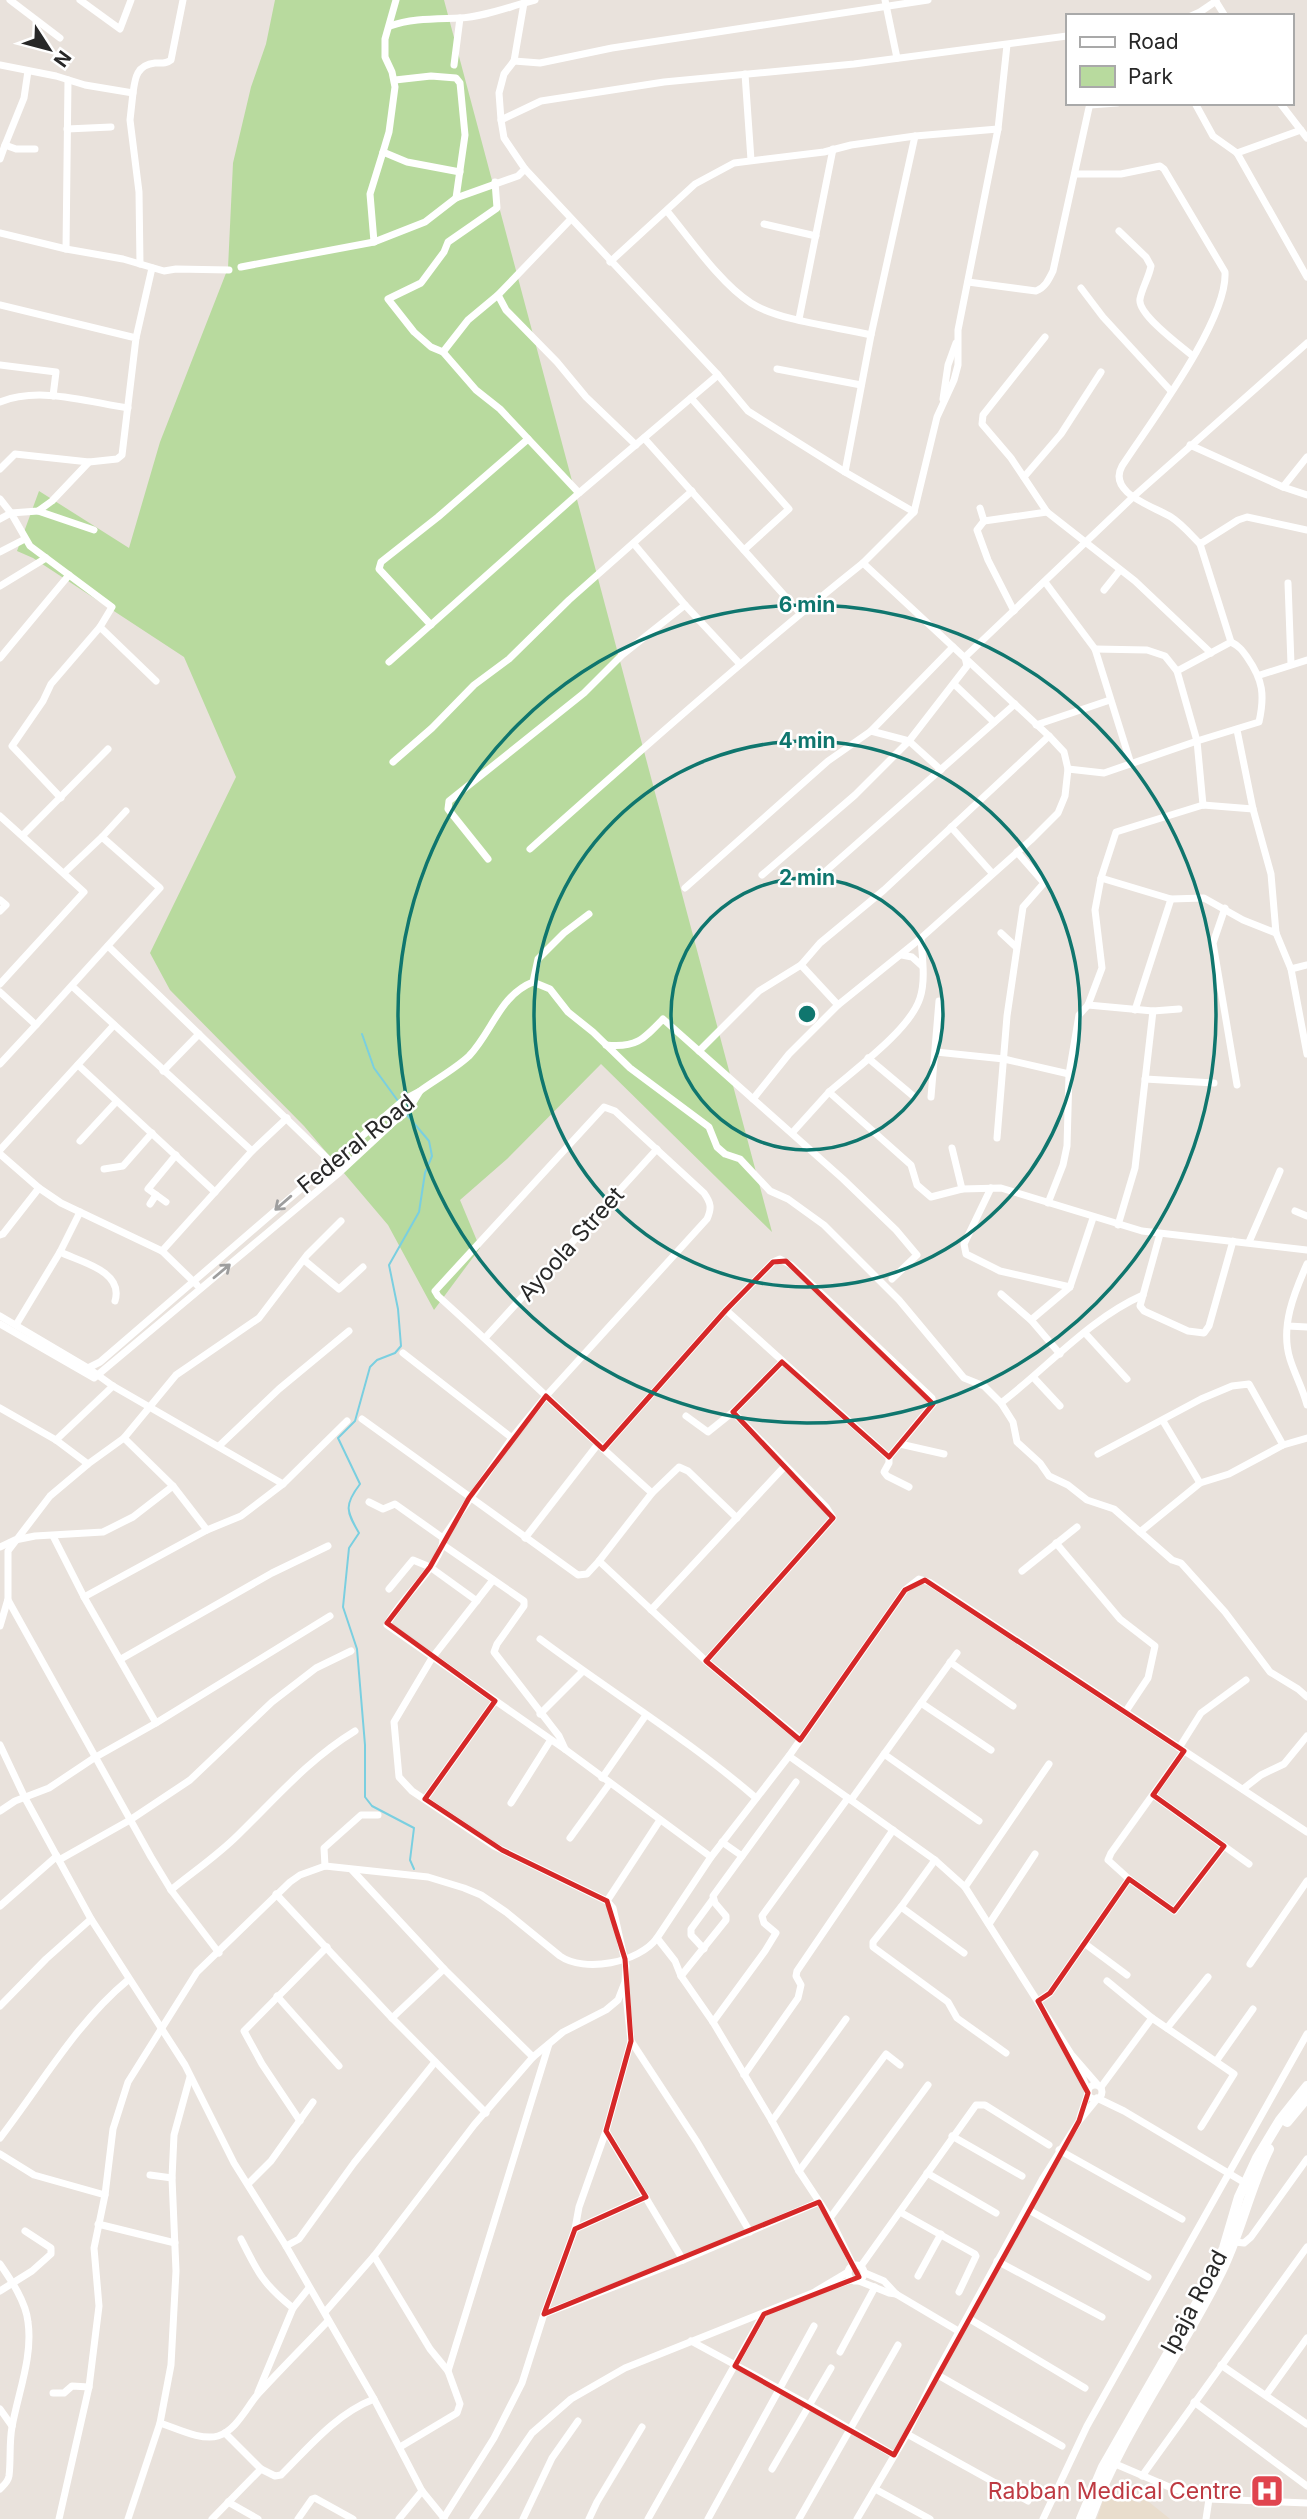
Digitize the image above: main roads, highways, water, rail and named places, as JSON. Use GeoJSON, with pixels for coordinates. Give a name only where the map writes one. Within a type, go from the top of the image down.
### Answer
{"type":"FeatureCollection","features":[{"type":"Feature","properties":{"kind":"main road","name":"Ipaja Road"},"geometry":{"type":"LineString","coordinates":[[1081,2519],[1103,2467],[1205,2289],[1224,2248],[1245,2183],[1257,2158],[1280,2120],[1307,2086]]}},
{"type":"Feature","properties":{"kind":"main road","name":"Ipaja Road"},"geometry":{"type":"LineString","coordinates":[[1090,2519],[1113,2463],[1218,2279],[1235,2242],[1252,2186],[1268,2151],[1279,2132],[1307,2098]]}},
{"type":"Feature","properties":{"kind":"waterway"},"geometry":{"type":"LineString","coordinates":[[362,1034],[374,1068],[398,1101]]}},
{"type":"Feature","properties":{"kind":"waterway"},"geometry":{"type":"LineString","coordinates":[[407,1115],[429,1141],[432,1156],[425,1173],[419,1212],[389,1265],[398,1309],[401,1346],[395,1353],[377,1360],[370,1367],[355,1421],[338,1438],[360,1484],[349,1503],[349,1513],[359,1533],[349,1548],[343,1607],[357,1649],[365,1745],[365,1797],[372,1806],[414,1828],[410,1860],[414,1869]]}},
{"type":"Feature","properties":{"kind":"place","name":"Rabban Medical Centre"},"geometry":{"type":"Point","coordinates":[1267,2491]}}]}
